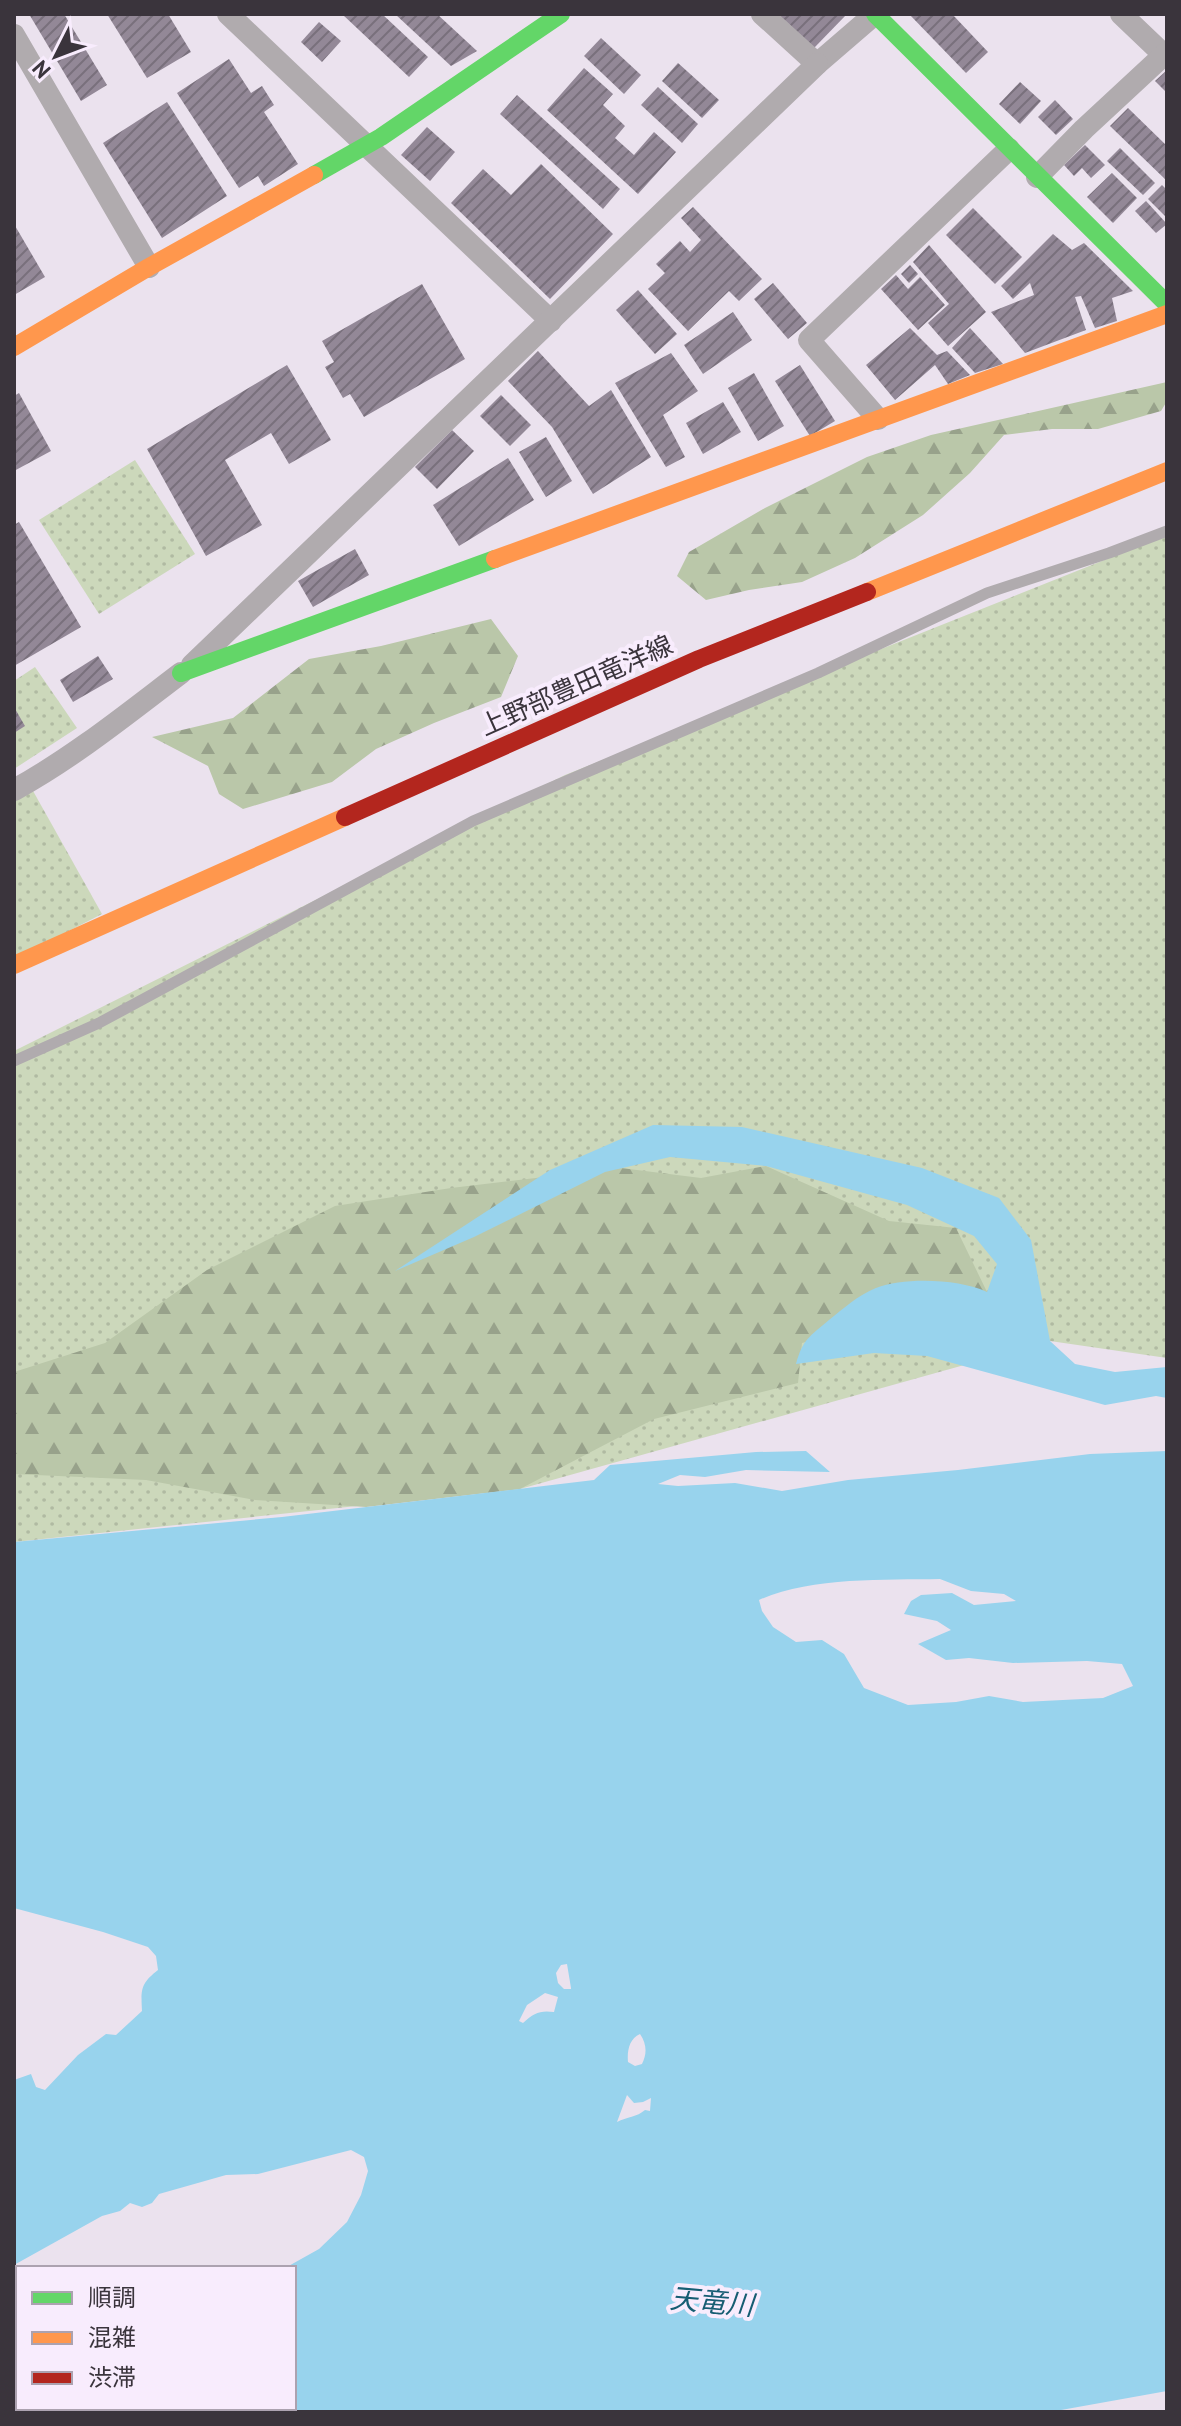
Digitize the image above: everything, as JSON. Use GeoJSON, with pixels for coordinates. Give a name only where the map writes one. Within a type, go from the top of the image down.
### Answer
{"type":"FeatureCollection","features":[{"type":"Feature","properties":{"kind":"street"},"geometry":{"type":"LineString","coordinates":[[228,14],[551,321]]}},
{"type":"Feature","properties":{"kind":"street"},"geometry":{"type":"LineString","coordinates":[[14,347],[366,145],[561,14]]}},
{"type":"Feature","properties":{"kind":"street"},"geometry":{"type":"LineString","coordinates":[[762,14],[817,64]]}},
{"type":"Feature","properties":{"kind":"street"},"geometry":{"type":"LineString","coordinates":[[14,790],[103,733],[185,671],[817,64],[875,14],[1165,301],[878,419],[185,671]]}},
{"type":"Feature","properties":{"kind":"street"},"geometry":{"type":"LineString","coordinates":[[1037,177],[1165,54],[1121,14]]}},
{"type":"Feature","properties":{"kind":"street"},"geometry":{"type":"LineString","coordinates":[[14,35],[149,267]]}},
{"type":"Feature","properties":{"kind":"street"},"geometry":{"type":"LineString","coordinates":[[878,419],[809,340],[1009,149]]}},
{"type":"Feature","properties":{"kind":"street","name":"上野部豊田竜洋線"},"geometry":{"type":"LineString","coordinates":[[14,965],[699,659],[1167,471]]}},
{"type":"Feature","properties":{"kind":"lane"},"geometry":{"type":"LineString","coordinates":[[14,1061],[99,1023],[473,821],[818,673],[987,593],[1167,531]]}},
{"type":"Feature","properties":{"kind":"green space"},"geometry":{"type":"Polygon","coordinates":[[[1167,382],[1167,401],[1161,411],[1098,429],[1052,429],[1004,435],[970,473],[923,515],[855,558],[802,582],[706,600],[677,576],[689,552],[765,508],[867,457],[931,435],[1167,382]]]}},
{"type":"Feature","properties":{"kind":"green space"},"geometry":{"type":"Polygon","coordinates":[[[135,460],[195,554],[99,614],[39,520],[135,460]]]}},
{"type":"Feature","properties":{"kind":"green space"},"geometry":{"type":"Polygon","coordinates":[[[1167,535],[1167,1358],[1050,1341],[520,1489],[14,1542],[14,1051],[565,775],[1167,535]]]}},
{"type":"Feature","properties":{"kind":"green space"},"geometry":{"type":"Polygon","coordinates":[[[491,619],[518,656],[501,697],[376,749],[332,782],[243,809],[219,794],[208,766],[152,737],[233,718],[309,659],[381,646],[491,619]]]}},
{"type":"Feature","properties":{"kind":"green space"},"geometry":{"type":"Polygon","coordinates":[[[35,667],[77,728],[14,769],[14,681],[35,667]]]}},
{"type":"Feature","properties":{"kind":"green space"},"geometry":{"type":"Polygon","coordinates":[[[28,782],[102,914],[14,959],[14,791],[28,782]]]}},
{"type":"Feature","properties":{"kind":"green space"},"geometry":{"type":"Polygon","coordinates":[[[766,1166],[889,1221],[956,1228],[987,1292],[802,1343],[798,1383],[654,1419],[520,1489],[366,1507],[255,1500],[146,1480],[14,1474],[14,1372],[105,1343],[207,1270],[335,1206],[451,1188],[621,1168],[701,1178],[766,1166]]]}},
{"type":"Feature","properties":{"kind":"water"},"geometry":{"type":"Polygon","coordinates":[[[653,1125],[742,1127],[922,1168],[999,1198],[1031,1240],[1050,1341],[1075,1364],[1115,1372],[1167,1367],[1167,1398],[1156,1396],[1105,1405],[927,1356],[874,1353],[796,1364],[801,1349],[812,1335],[869,1291],[888,1284],[932,1281],[962,1284],[987,1292],[997,1264],[974,1236],[907,1205],[766,1166],[670,1157],[605,1172],[474,1237],[395,1271],[550,1170],[653,1125]]]}},
{"type":"Feature","properties":{"kind":"water","name":"天竜川"},"geometry":{"type":"Polygon","coordinates":[[[806,1451],[830,1472],[746,1470],[705,1477],[680,1475],[658,1484],[735,1483],[782,1491],[848,1480],[1090,1454],[1167,1451],[1167,2391],[1050,2412],[88,2412],[296,2410],[296,2266],[289,2266],[319,2249],[347,2222],[361,2195],[368,2171],[364,2157],[351,2150],[258,2174],[226,2175],[159,2194],[152,2203],[142,2207],[130,2203],[14,2265],[14,2080],[31,2074],[36,2087],[45,2090],[78,2055],[106,2034],[116,2035],[142,2011],[143,1988],[158,1970],[156,1956],[148,1947],[14,1908],[14,1542],[282,1517],[594,1480],[610,1465],[756,1452],[806,1451]],[[940,1579],[824,1584],[801,1587],[759,1600],[762,1611],[773,1627],[796,1642],[822,1640],[844,1654],[864,1688],[908,1705],[989,1696],[1023,1702],[1103,1698],[1133,1686],[1122,1664],[1087,1661],[1013,1663],[969,1658],[946,1660],[918,1644],[951,1630],[937,1621],[904,1614],[911,1601],[921,1595],[952,1593],[974,1605],[1016,1601],[1004,1594],[971,1591],[940,1579]],[[567,1964],[561,1965],[556,1973],[558,1983],[564,1989],[571,1989],[567,1964]],[[545,1993],[527,2005],[519,2021],[523,2023],[537,2013],[554,2012],[558,1997],[545,1993]],[[640,2034],[633,2039],[628,2050],[628,2062],[635,2066],[642,2064],[645,2056],[646,2049],[640,2034]],[[627,2095],[617,2122],[645,2110],[650,2111],[651,2098],[634,2103],[627,2095]]]}},
{"type":"Feature","properties":{"kind":"building"},"geometry":{"type":"Polygon","coordinates":[[[29,14],[64,14],[107,85],[81,101],[29,14]]]}},
{"type":"Feature","properties":{"kind":"building"},"geometry":{"type":"Polygon","coordinates":[[[107,14],[168,14],[191,52],[147,78],[107,14]]]}},
{"type":"Feature","properties":{"kind":"building"},"geometry":{"type":"Polygon","coordinates":[[[342,14],[382,14],[428,57],[409,77],[342,14]]]}},
{"type":"Feature","properties":{"kind":"building"},"geometry":{"type":"Polygon","coordinates":[[[395,14],[437,14],[477,51],[451,66],[395,14]]]}},
{"type":"Feature","properties":{"kind":"building"},"geometry":{"type":"Polygon","coordinates":[[[778,14],[847,14],[814,48],[778,14]]]}},
{"type":"Feature","properties":{"kind":"building"},"geometry":{"type":"Polygon","coordinates":[[[909,14],[952,14],[988,52],[966,73],[909,14]]]}},
{"type":"Feature","properties":{"kind":"building"},"geometry":{"type":"Polygon","coordinates":[[[319,22],[341,41],[322,62],[301,42],[319,22]]]}},
{"type":"Feature","properties":{"kind":"building"},"geometry":{"type":"Polygon","coordinates":[[[601,38],[641,75],[624,94],[584,56],[601,38]]]}},
{"type":"Feature","properties":{"kind":"building"},"geometry":{"type":"Polygon","coordinates":[[[229,59],[251,93],[262,86],[274,105],[264,112],[298,164],[264,186],[258,176],[239,188],[177,93],[229,59]]]}},
{"type":"Feature","properties":{"kind":"building"},"geometry":{"type":"Polygon","coordinates":[[[678,63],[719,100],[702,118],[662,81],[678,63]]]}},
{"type":"Feature","properties":{"kind":"building"},"geometry":{"type":"Polygon","coordinates":[[[584,68],[613,94],[603,105],[625,126],[615,138],[634,155],[654,132],[676,152],[638,194],[547,110],[584,68]]]}},
{"type":"Feature","properties":{"kind":"building"},"geometry":{"type":"Polygon","coordinates":[[[1167,70],[1167,93],[1155,81],[1167,70]]]}},
{"type":"Feature","properties":{"kind":"building"},"geometry":{"type":"Polygon","coordinates":[[[1020,82],[1041,101],[1020,124],[999,104],[1020,82]]]}},
{"type":"Feature","properties":{"kind":"building"},"geometry":{"type":"Polygon","coordinates":[[[658,87],[698,124],[682,143],[641,105],[658,87]]]}},
{"type":"Feature","properties":{"kind":"building"},"geometry":{"type":"Polygon","coordinates":[[[517,95],[620,189],[603,209],[500,114],[517,95]]]}},
{"type":"Feature","properties":{"kind":"building"},"geometry":{"type":"Polygon","coordinates":[[[1055,100],[1073,119],[1056,135],[1038,117],[1055,100]]]}},
{"type":"Feature","properties":{"kind":"building"},"geometry":{"type":"Polygon","coordinates":[[[167,102],[227,196],[162,238],[103,143],[167,102]]]}},
{"type":"Feature","properties":{"kind":"building"},"geometry":{"type":"Polygon","coordinates":[[[1128,108],[1167,146],[1167,181],[1110,126],[1128,108]]]}},
{"type":"Feature","properties":{"kind":"building"},"geometry":{"type":"Polygon","coordinates":[[[427,127],[455,152],[430,181],[401,155],[427,127]]]}},
{"type":"Feature","properties":{"kind":"building"},"geometry":{"type":"Polygon","coordinates":[[[1085,145],[1105,165],[1091,178],[1082,168],[1074,176],[1064,165],[1085,145]]]}},
{"type":"Feature","properties":{"kind":"building"},"geometry":{"type":"Polygon","coordinates":[[[1120,148],[1155,183],[1143,195],[1107,161],[1120,148]]]}},
{"type":"Feature","properties":{"kind":"building"},"geometry":{"type":"Polygon","coordinates":[[[541,164],[613,234],[550,299],[451,203],[483,169],[511,195],[541,164]]]}},
{"type":"Feature","properties":{"kind":"building"},"geometry":{"type":"Polygon","coordinates":[[[1112,173],[1137,198],[1113,223],[1087,197],[1112,173]]]}},
{"type":"Feature","properties":{"kind":"building"},"geometry":{"type":"Polygon","coordinates":[[[1162,185],[1167,190],[1167,218],[1148,199],[1162,185]]]}},
{"type":"Feature","properties":{"kind":"building"},"geometry":{"type":"Polygon","coordinates":[[[1146,201],[1167,224],[1156,233],[1135,211],[1146,201]]]}},
{"type":"Feature","properties":{"kind":"building"},"geometry":{"type":"Polygon","coordinates":[[[693,207],[762,279],[739,301],[729,291],[688,331],[648,289],[665,273],[656,264],[680,241],[690,252],[701,240],[681,218],[693,207]]]}},
{"type":"Feature","properties":{"kind":"building"},"geometry":{"type":"Polygon","coordinates":[[[973,208],[1022,257],[995,284],[946,235],[973,208]]]}},
{"type":"Feature","properties":{"kind":"building"},"geometry":{"type":"Polygon","coordinates":[[[14,224],[45,277],[14,295],[14,224]]]}},
{"type":"Feature","properties":{"kind":"building"},"geometry":{"type":"Polygon","coordinates":[[[1053,234],[1072,250],[1084,243],[1133,291],[1112,298],[1117,321],[1095,328],[1081,296],[1075,297],[1086,330],[1025,353],[991,312],[1034,295],[1030,283],[1013,299],[1001,286],[1053,234]]]}},
{"type":"Feature","properties":{"kind":"building"},"geometry":{"type":"Polygon","coordinates":[[[929,245],[986,312],[948,346],[928,323],[949,304],[913,262],[929,245]]]}},
{"type":"Feature","properties":{"kind":"building"},"geometry":{"type":"Polygon","coordinates":[[[910,265],[918,274],[909,283],[901,274],[910,265]]]}},
{"type":"Feature","properties":{"kind":"building"},"geometry":{"type":"Polygon","coordinates":[[[896,275],[908,289],[920,277],[945,305],[918,330],[881,289],[896,275]]]}},
{"type":"Feature","properties":{"kind":"building"},"geometry":{"type":"Polygon","coordinates":[[[773,283],[807,323],[788,339],[754,299],[773,283]]]}},
{"type":"Feature","properties":{"kind":"building"},"geometry":{"type":"Polygon","coordinates":[[[422,284],[465,359],[364,417],[350,394],[343,398],[325,367],[334,362],[322,341],[422,284]]]}},
{"type":"Feature","properties":{"kind":"building"},"geometry":{"type":"Polygon","coordinates":[[[638,290],[677,334],[655,354],[616,310],[638,290]]]}},
{"type":"Feature","properties":{"kind":"building"},"geometry":{"type":"Polygon","coordinates":[[[733,312],[752,340],[703,374],[684,345],[733,312]]]}},
{"type":"Feature","properties":{"kind":"building"},"geometry":{"type":"Polygon","coordinates":[[[910,328],[937,355],[947,351],[970,375],[948,384],[935,365],[895,400],[866,365],[910,328]]]}},
{"type":"Feature","properties":{"kind":"building"},"geometry":{"type":"Polygon","coordinates":[[[970,328],[1003,364],[975,373],[952,348],[970,328]]]}},
{"type":"Feature","properties":{"kind":"building"},"geometry":{"type":"Polygon","coordinates":[[[538,351],[589,406],[611,390],[651,457],[593,494],[552,427],[508,381],[538,351]]]}},
{"type":"Feature","properties":{"kind":"building"},"geometry":{"type":"Polygon","coordinates":[[[671,353],[698,391],[663,415],[685,457],[666,467],[615,383],[671,353]]]}},
{"type":"Feature","properties":{"kind":"building"},"geometry":{"type":"Polygon","coordinates":[[[287,365],[331,440],[289,464],[271,433],[225,460],[262,525],[206,556],[147,449],[287,365]]]}},
{"type":"Feature","properties":{"kind":"building"},"geometry":{"type":"Polygon","coordinates":[[[800,365],[835,421],[810,436],[775,381],[800,365]]]}},
{"type":"Feature","properties":{"kind":"building"},"geometry":{"type":"Polygon","coordinates":[[[754,373],[784,426],[758,441],[728,388],[754,373]]]}},
{"type":"Feature","properties":{"kind":"building"},"geometry":{"type":"Polygon","coordinates":[[[19,393],[51,451],[14,471],[14,396],[19,393]]]}},
{"type":"Feature","properties":{"kind":"building"},"geometry":{"type":"Polygon","coordinates":[[[501,395],[531,425],[510,446],[480,416],[501,395]]]}},
{"type":"Feature","properties":{"kind":"building"},"geometry":{"type":"Polygon","coordinates":[[[723,402],[741,432],[703,454],[686,423],[723,402]]]}},
{"type":"Feature","properties":{"kind":"building"},"geometry":{"type":"Polygon","coordinates":[[[452,430],[474,451],[437,489],[415,467],[452,430]]]}},
{"type":"Feature","properties":{"kind":"building"},"geometry":{"type":"Polygon","coordinates":[[[546,437],[572,481],[546,497],[519,452],[546,437]]]}},
{"type":"Feature","properties":{"kind":"building"},"geometry":{"type":"Polygon","coordinates":[[[508,458],[534,500],[459,546],[433,505],[508,458]]]}},
{"type":"Feature","properties":{"kind":"building"},"geometry":{"type":"Polygon","coordinates":[[[19,522],[81,627],[14,666],[14,525],[19,522]]]}},
{"type":"Feature","properties":{"kind":"building"},"geometry":{"type":"Polygon","coordinates":[[[355,549],[369,575],[313,607],[298,581],[355,549]]]}},
{"type":"Feature","properties":{"kind":"building"},"geometry":{"type":"Polygon","coordinates":[[[98,656],[113,679],[73,702],[60,680],[98,656]]]}},
{"type":"Feature","properties":{"kind":"building"},"geometry":{"type":"Polygon","coordinates":[[[14,707],[25,726],[14,733],[14,707]]]}},
{"type":"Feature","properties":{"kind":"traffic: fast"},"geometry":{"type":"LineString","coordinates":[[314,175],[381,137],[561,14]]}},
{"type":"Feature","properties":{"kind":"traffic: fast"},"geometry":{"type":"LineString","coordinates":[[875,14],[1167,304]]}},
{"type":"Feature","properties":{"kind":"traffic: fast"},"geometry":{"type":"LineString","coordinates":[[181,673],[495,559]]}},
{"type":"Feature","properties":{"kind":"traffic: slow"},"geometry":{"type":"LineString","coordinates":[[14,347],[314,175]]}},
{"type":"Feature","properties":{"kind":"traffic: slow"},"geometry":{"type":"LineString","coordinates":[[495,559],[1167,314]]}},
{"type":"Feature","properties":{"kind":"traffic: slow"},"geometry":{"type":"LineString","coordinates":[[867,592],[1167,471]]}},
{"type":"Feature","properties":{"kind":"traffic: slow"},"geometry":{"type":"LineString","coordinates":[[14,965],[345,817]]}},
{"type":"Feature","properties":{"kind":"traffic: jam"},"geometry":{"type":"LineString","coordinates":[[345,817],[699,659],[867,592]]}}]}
